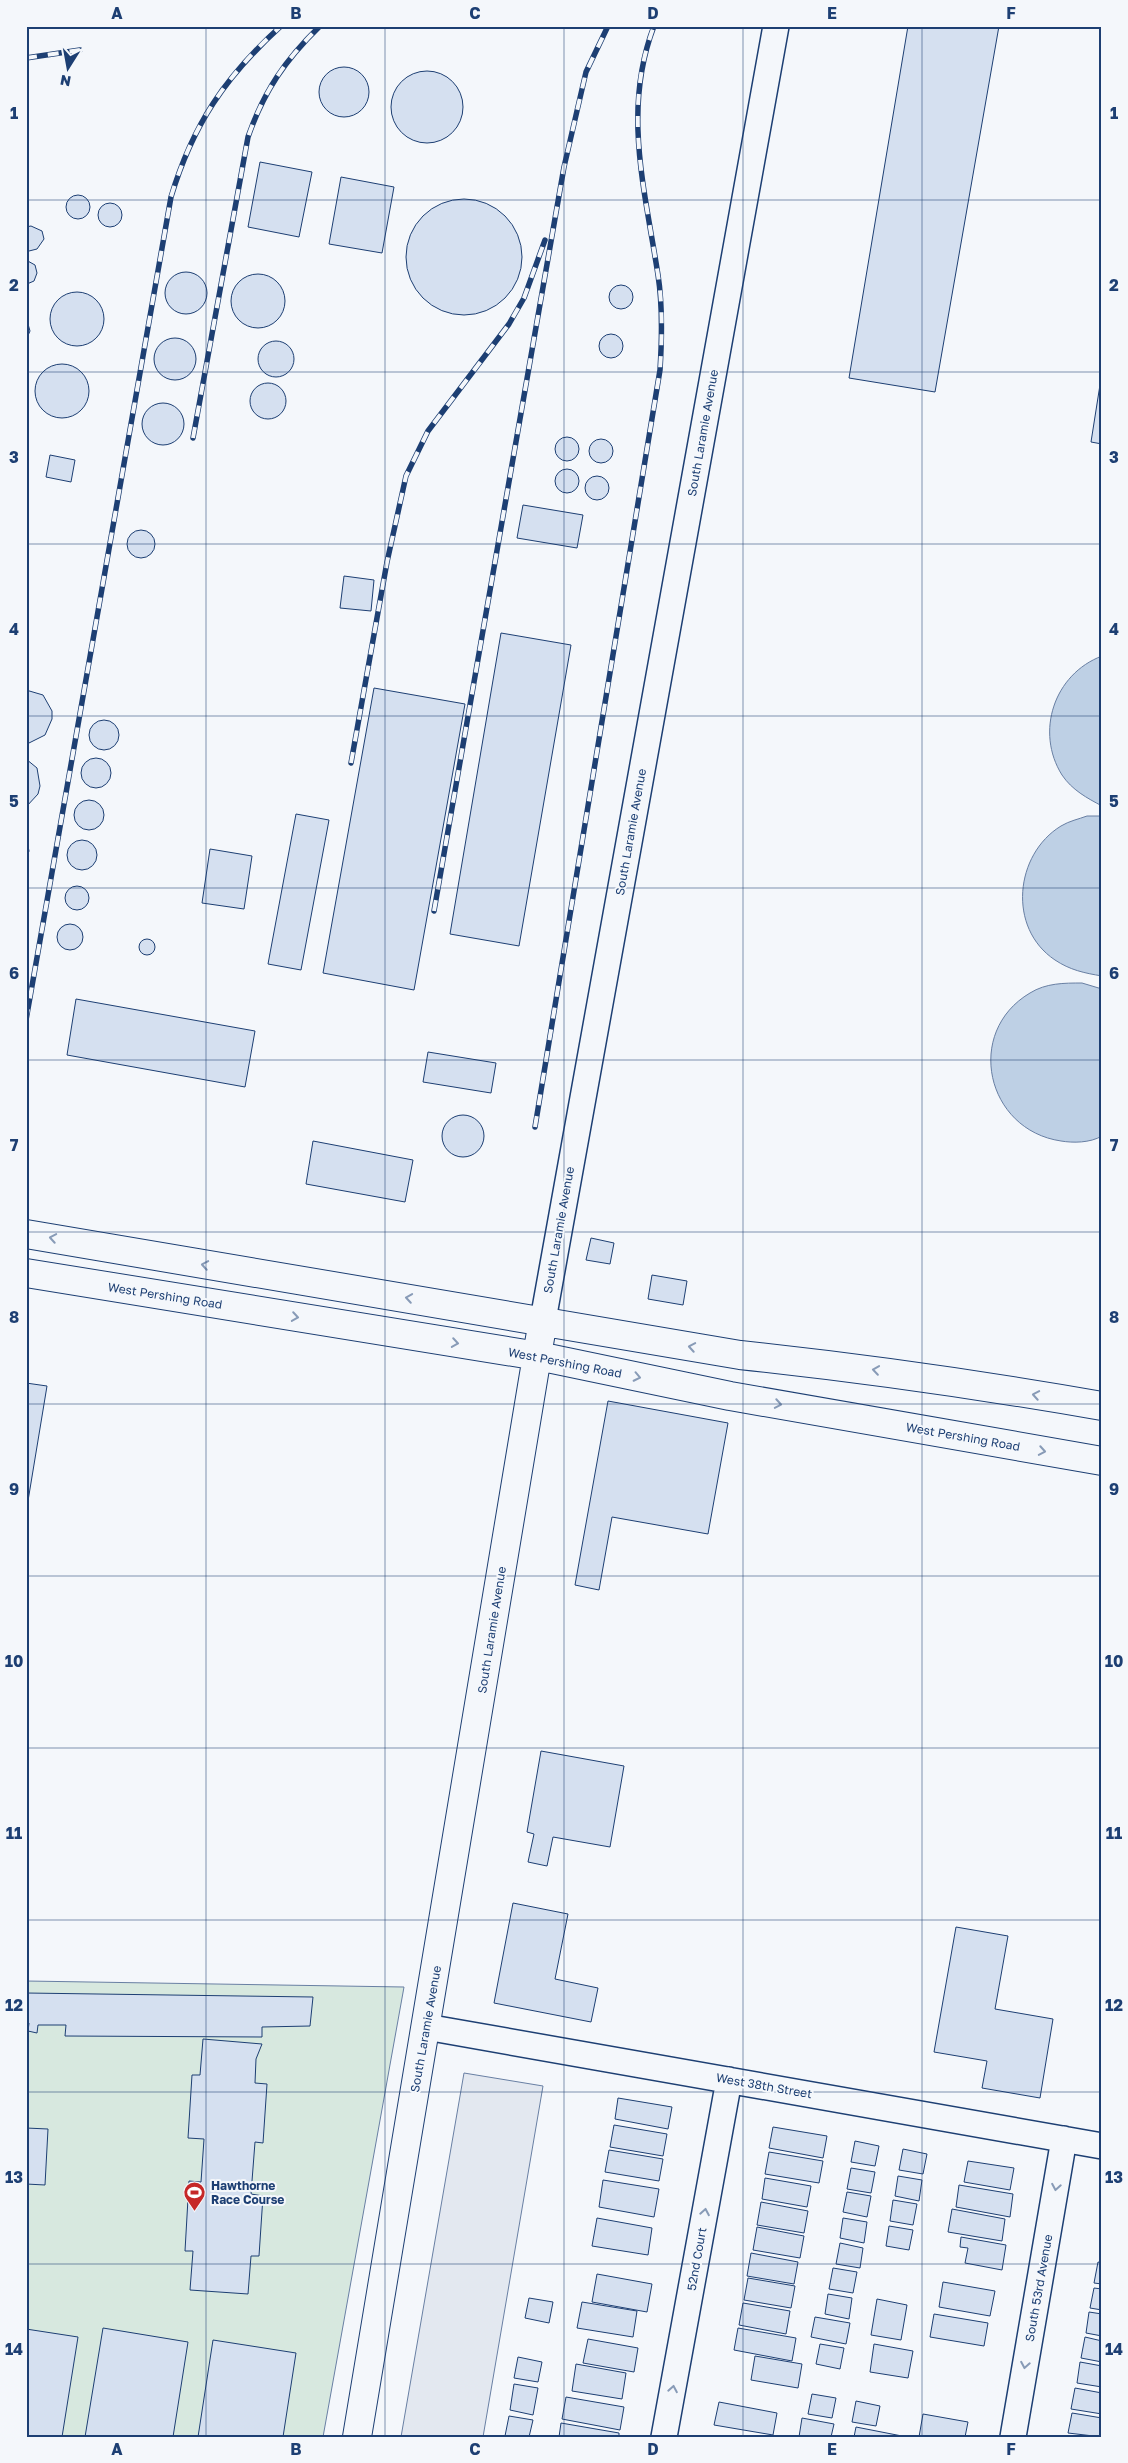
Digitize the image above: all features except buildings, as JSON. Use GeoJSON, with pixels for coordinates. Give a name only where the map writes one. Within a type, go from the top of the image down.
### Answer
{"type":"FeatureCollection","features":[{"type":"Feature","properties":{"kind":"main road"},"geometry":{"type":"LineString","coordinates":[[26,1234],[543,1320],[740,1355],[857,1367],[1102,1406]]}},
{"type":"Feature","properties":{"kind":"main road","name":"West Pershing Road"},"geometry":{"type":"LineString","coordinates":[[26,1273],[538,1356],[730,1396],[1102,1461]]}},
{"type":"Feature","properties":{"kind":"main road"},"geometry":{"type":"LineString","coordinates":[[246,1310],[253,1273]]}},
{"type":"Feature","properties":{"kind":"main road","name":"South Laramie Avenue"},"geometry":{"type":"LineString","coordinates":[[357,2437],[543,1320]]}},
{"type":"Feature","properties":{"kind":"street","name":"South Laramie Avenue"},"geometry":{"type":"LineString","coordinates":[[543,1320],[776,26]]}},
{"type":"Feature","properties":{"kind":"street","name":"West 38th Street"},"geometry":{"type":"LineString","coordinates":[[426,2027],[1102,2146]]}},
{"type":"Feature","properties":{"kind":"street","name":"52nd Court"},"geometry":{"type":"LineString","coordinates":[[664,2437],[729,2080]]}},
{"type":"Feature","properties":{"kind":"street","name":"South 53rd Avenue"},"geometry":{"type":"LineString","coordinates":[[1013,2437],[1064,2139]]}},
{"type":"Feature","properties":{"kind":"shaded area","name":"Hawthorne Race Course"},"geometry":{"type":"Polygon","coordinates":[[[26,1981],[404,1987],[323,2437],[26,2437],[26,1981]]]}},
{"type":"Feature","properties":{"kind":"shaded area"},"geometry":{"type":"Polygon","coordinates":[[[464,2073],[543,2086],[483,2437],[401,2437],[464,2073]]]}},
{"type":"Feature","properties":{"kind":"water"},"geometry":{"type":"Polygon","coordinates":[[[1102,656],[1102,806],[1080,793],[1062,775],[1054,758],[1050,741],[1050,723],[1054,706],[1061,690],[1072,676],[1085,665],[1102,656]]]}},
{"type":"Feature","properties":{"kind":"water"},"geometry":{"type":"Polygon","coordinates":[[[1087,816],[1102,816],[1102,976],[1077,971],[1055,960],[1040,946],[1029,930],[1024,911],[1023,892],[1026,872],[1034,854],[1046,838],[1061,826],[1087,816]]]}},
{"type":"Feature","properties":{"kind":"water"},"geometry":{"type":"Polygon","coordinates":[[[1082,983],[1102,989],[1102,1136],[1087,1141],[1066,1142],[1035,1133],[1015,1119],[1001,1100],[993,1078],[991,1054],[996,1031],[1009,1010],[1030,993],[1049,985],[1082,983]]]}},
{"type":"Feature","properties":{"kind":"railway"},"geometry":{"type":"LineString","coordinates":[[26,1020],[171,197],[190,147],[213,103],[243,64],[281,26]]}},
{"type":"Feature","properties":{"kind":"railway"},"geometry":{"type":"LineString","coordinates":[[193,438],[248,137],[261,105],[277,77],[296,51],[320,26]]}},
{"type":"Feature","properties":{"kind":"railway"},"geometry":{"type":"LineString","coordinates":[[434,911],[564,167],[586,72],[608,26]]}},
{"type":"Feature","properties":{"kind":"railway"},"geometry":{"type":"LineString","coordinates":[[535,1127],[660,370],[661,299],[639,150],[638,119],[639,88],[644,57],[654,26]]}},
{"type":"Feature","properties":{"kind":"railway"},"geometry":{"type":"LineString","coordinates":[[26,58],[80,50]]}},
{"type":"Feature","properties":{"kind":"railway"},"geometry":{"type":"LineString","coordinates":[[351,763],[387,562],[406,476],[428,431],[509,324],[524,298],[545,240]]}},
{"type":"Feature","properties":{"kind":"power"},"geometry":{"type":"LineString","coordinates":[[26,29],[40,26]]}},
{"type":"Feature","properties":{"kind":"place","name":"Hawthorne Race Course"},"geometry":{"type":"Point","coordinates":[195,2212]}}]}
